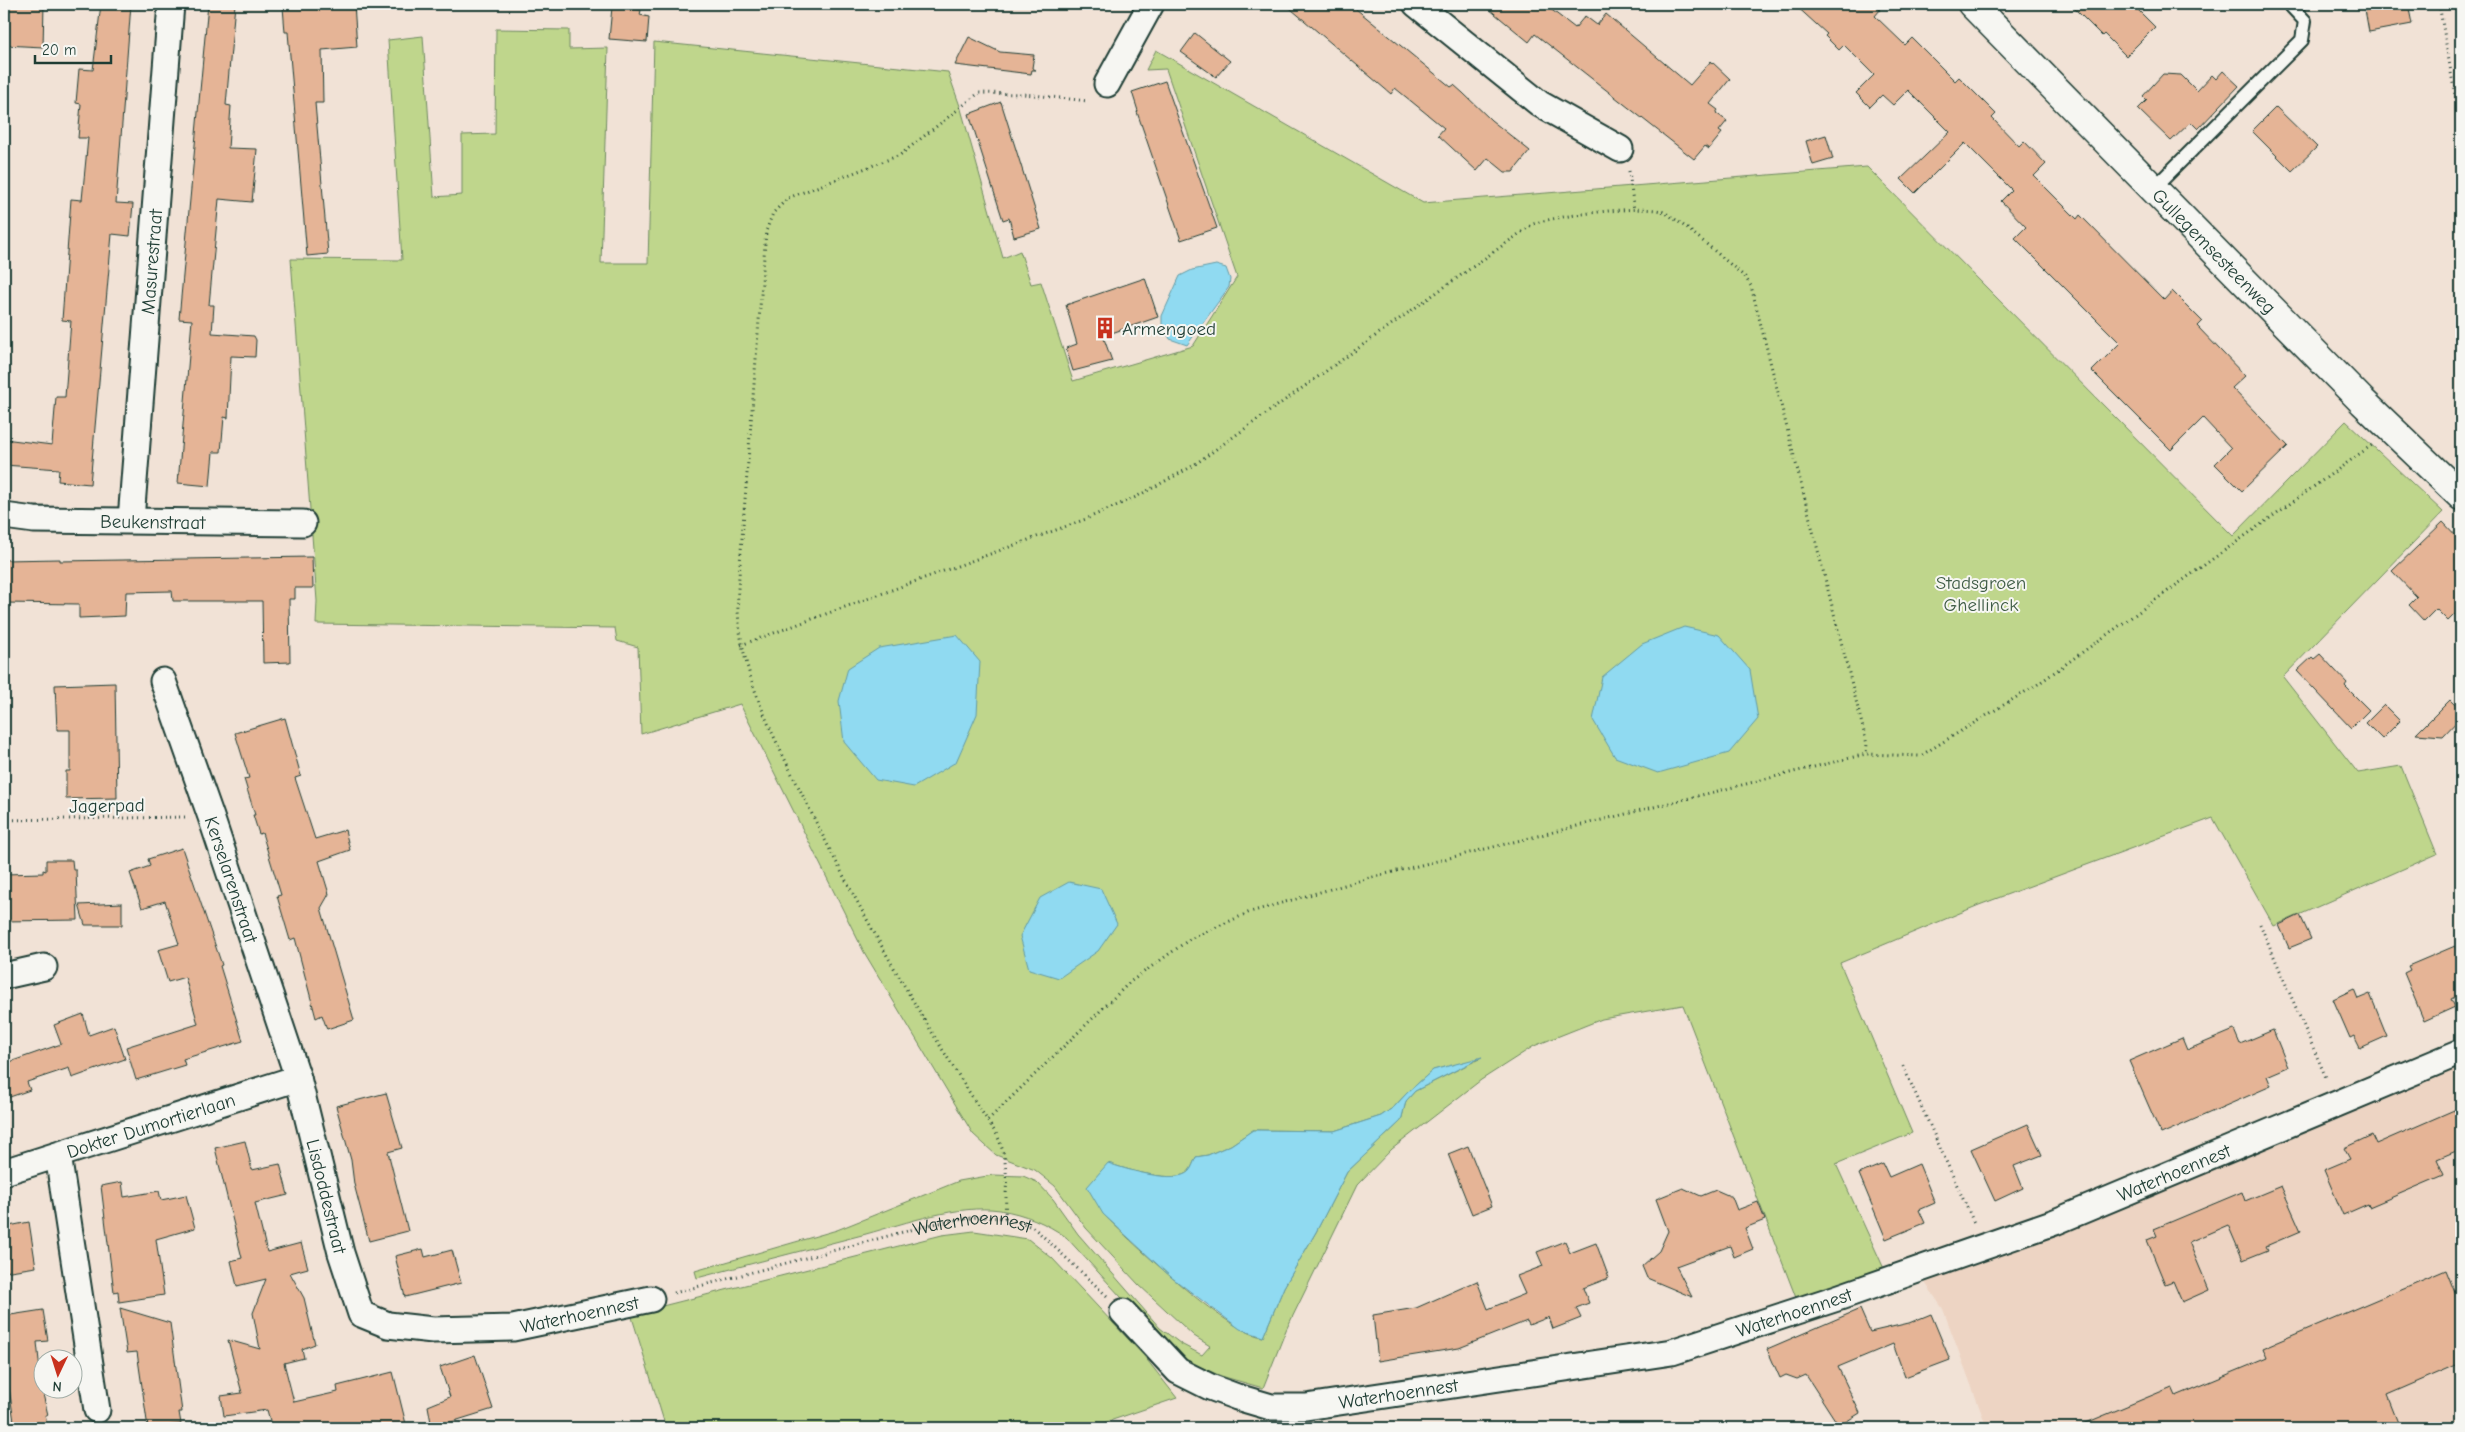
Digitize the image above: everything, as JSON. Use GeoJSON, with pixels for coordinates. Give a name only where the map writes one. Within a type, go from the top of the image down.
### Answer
{"type":"FeatureCollection","features":[{"type":"Feature","properties":{"kind":"street","name":"Masurestraat"},"geometry":{"type":"LineString","coordinates":[[130,520],[171,4]]}},
{"type":"Feature","properties":{"kind":"street"},"geometry":{"type":"LineString","coordinates":[[1107,84],[1151,4]]}},
{"type":"Feature","properties":{"kind":"street"},"geometry":{"type":"LineString","coordinates":[[1416,4],[1540,104],[1620,149]]}},
{"type":"Feature","properties":{"kind":"street","name":"Gullegemsesteenweg"},"geometry":{"type":"LineString","coordinates":[[1972,4],[2392,430],[2461,496]]}},
{"type":"Feature","properties":{"kind":"street","name":"Beukenstraat"},"geometry":{"type":"LineString","coordinates":[[4,516],[34,520],[303,523]]}},
{"type":"Feature","properties":{"kind":"street","name":"Kerselarenstraat"},"geometry":{"type":"LineString","coordinates":[[164,681],[298,1078]]}},
{"type":"Feature","properties":{"kind":"street"},"geometry":{"type":"LineString","coordinates":[[4,976],[44,967]]}},
{"type":"Feature","properties":{"kind":"street","name":"Waterhoennest"},"geometry":{"type":"LineString","coordinates":[[1124,1312],[1178,1371],[1237,1398],[1271,1407],[1306,1407],[1672,1352],[2063,1219],[2461,1052]]}},
{"type":"Feature","properties":{"kind":"street","name":"Dokter Dumortierlaan"},"geometry":{"type":"LineString","coordinates":[[4,1172],[298,1078]]}},
{"type":"Feature","properties":{"kind":"street","name":"Lisdoddestraat"},"geometry":{"type":"LineString","coordinates":[[298,1078],[341,1253],[361,1314]]}},
{"type":"Feature","properties":{"kind":"street"},"geometry":{"type":"LineString","coordinates":[[58,1154],[97,1410]]}},
{"type":"Feature","properties":{"kind":"street","name":"Waterhoennest"},"geometry":{"type":"LineString","coordinates":[[361,1314],[388,1325],[433,1330],[513,1328],[651,1299]]}},
{"type":"Feature","properties":{"kind":"lane"},"geometry":{"type":"LineString","coordinates":[[2153,189],[2302,40],[2306,21],[2289,4]]}},
{"type":"Feature","properties":{"kind":"path"},"geometry":{"type":"LineString","coordinates":[[2438,4],[2461,128]]}},
{"type":"Feature","properties":{"kind":"path"},"geometry":{"type":"LineString","coordinates":[[1005,1218],[1007,1167],[1005,1153],[988,1120],[889,961],[836,863],[783,753],[756,690],[741,645],[737,611],[738,589],[766,231],[773,213],[788,198],[900,155],[979,93],[1024,94],[1094,102],[1107,84]]}},
{"type":"Feature","properties":{"kind":"path"},"geometry":{"type":"LineString","coordinates":[[1620,149],[1631,176],[1634,210]]}},
{"type":"Feature","properties":{"kind":"path"},"geometry":{"type":"LineString","coordinates":[[741,645],[1086,519],[1136,497],[1191,466],[1532,224],[1546,218],[1634,210],[1661,211],[1745,277],[1751,286],[1867,744],[1866,754]]}},
{"type":"Feature","properties":{"kind":"path"},"geometry":{"type":"LineString","coordinates":[[988,1120],[1130,982],[1190,939],[1250,912],[1369,878],[1866,754],[1920,756],[2038,684],[2392,430]]}},
{"type":"Feature","properties":{"kind":"path","name":"Jagerpad"},"geometry":{"type":"LineString","coordinates":[[4,820],[211,816]]}},
{"type":"Feature","properties":{"kind":"path"},"geometry":{"type":"LineString","coordinates":[[2260,924],[2337,1104]]}},
{"type":"Feature","properties":{"kind":"path"},"geometry":{"type":"LineString","coordinates":[[1903,1066],[1985,1247]]}},
{"type":"Feature","properties":{"kind":"path","name":"Waterhoennest"},"geometry":{"type":"LineString","coordinates":[[651,1299],[933,1224],[977,1217],[1005,1218],[1033,1226],[1124,1312]]}},
{"type":"Feature","properties":{"kind":"shaded area"},"geometry":{"type":"Polygon","coordinates":[[[2461,1067],[2461,1428],[1987,1428],[1943,1309],[1924,1281],[2167,1190],[2461,1067]]]}},
{"type":"Feature","properties":{"kind":"green space","name":"Stadsgroen Ghellinck"},"geometry":{"type":"Polygon","coordinates":[[[496,29],[569,30],[569,49],[608,48],[601,263],[648,263],[654,42],[948,72],[961,109],[1003,258],[1020,251],[1031,284],[1041,282],[1073,381],[1193,346],[1237,277],[1166,69],[1146,70],[1156,50],[1423,203],[1867,167],[2233,536],[2346,421],[2443,512],[2283,677],[2358,773],[2401,766],[2437,854],[2274,926],[2213,818],[1979,905],[1840,963],[1912,1133],[1836,1164],[1886,1273],[1798,1303],[1683,1005],[1602,1019],[1534,1046],[1481,1080],[1392,1149],[1357,1185],[1286,1330],[1263,1388],[1221,1376],[1189,1362],[1154,1333],[1066,1237],[1051,1227],[1035,1220],[1000,1210],[967,1210],[932,1216],[697,1278],[695,1271],[837,1230],[959,1181],[993,1175],[1023,1176],[1037,1182],[1053,1199],[1078,1234],[1160,1328],[1181,1344],[1202,1355],[1210,1346],[1194,1336],[1139,1285],[1086,1228],[1055,1186],[1035,1170],[996,1155],[973,1134],[864,952],[740,704],[641,734],[638,647],[617,641],[615,628],[316,624],[317,601],[291,259],[402,260],[388,40],[423,36],[434,197],[462,195],[462,135],[495,134],[496,29]],[[1479,1059],[1433,1070],[1394,1107],[1381,1116],[1334,1131],[1253,1130],[1231,1145],[1208,1155],[1196,1157],[1190,1170],[1183,1175],[1162,1176],[1126,1169],[1108,1163],[1103,1214],[1204,1304],[1226,1320],[1246,1331],[1263,1337],[1284,1287],[1316,1232],[1347,1172],[1401,1121],[1406,1101],[1415,1091],[1479,1059]]]}},
{"type":"Feature","properties":{"kind":"green space"},"geometry":{"type":"Polygon","coordinates":[[[974,1231],[1028,1239],[1052,1258],[1144,1356],[1177,1398],[1089,1428],[666,1428],[631,1314],[942,1235],[974,1231]]]}},
{"type":"Feature","properties":{"kind":"water"},"geometry":{"type":"Polygon","coordinates":[[[1216,265],[1226,268],[1230,279],[1229,287],[1187,345],[1170,339],[1162,324],[1162,316],[1180,276],[1192,270],[1216,265]]]}},
{"type":"Feature","properties":{"kind":"water"},"geometry":{"type":"Polygon","coordinates":[[[1684,627],[1719,635],[1750,670],[1758,719],[1729,753],[1658,773],[1615,757],[1593,720],[1602,677],[1642,644],[1684,627]]]}},
{"type":"Feature","properties":{"kind":"water"},"geometry":{"type":"Polygon","coordinates":[[[957,635],[980,662],[977,714],[956,762],[914,787],[876,780],[844,742],[839,701],[848,668],[879,648],[957,635]]]}},
{"type":"Feature","properties":{"kind":"water"},"geometry":{"type":"Polygon","coordinates":[[[1069,882],[1101,889],[1117,924],[1098,951],[1059,978],[1029,969],[1020,936],[1040,898],[1069,882]]]}},
{"type":"Feature","properties":{"kind":"water"},"geometry":{"type":"Polygon","coordinates":[[[1482,1057],[1415,1091],[1406,1101],[1401,1121],[1347,1172],[1316,1232],[1284,1287],[1263,1337],[1240,1329],[1171,1277],[1103,1214],[1087,1187],[1108,1163],[1126,1169],[1162,1176],[1183,1175],[1190,1170],[1196,1157],[1208,1155],[1231,1145],[1253,1130],[1334,1131],[1381,1116],[1394,1107],[1433,1070],[1482,1057]]]}},
{"type":"Feature","properties":{"kind":"building"},"geometry":{"type":"Polygon","coordinates":[[[4,4],[44,4],[43,47],[4,45],[4,4]]]}},
{"type":"Feature","properties":{"kind":"building"},"geometry":{"type":"Polygon","coordinates":[[[101,4],[131,4],[116,203],[133,204],[130,236],[112,234],[90,484],[58,481],[59,469],[4,465],[4,439],[52,445],[56,397],[65,397],[71,321],[62,320],[71,199],[82,200],[88,138],[78,138],[81,104],[76,103],[79,69],[93,70],[101,4]]]}},
{"type":"Feature","properties":{"kind":"building"},"geometry":{"type":"Polygon","coordinates":[[[208,4],[235,4],[226,105],[231,106],[228,148],[257,149],[252,202],[219,199],[209,305],[214,305],[212,333],[254,336],[256,340],[255,357],[231,356],[228,418],[224,417],[221,452],[213,452],[210,486],[178,483],[192,320],[179,319],[208,4]]]}},
{"type":"Feature","properties":{"kind":"building"},"geometry":{"type":"Polygon","coordinates":[[[354,4],[357,47],[322,50],[323,103],[315,103],[328,254],[307,256],[288,32],[285,32],[283,7],[354,4]]]}},
{"type":"Feature","properties":{"kind":"building"},"geometry":{"type":"Polygon","coordinates":[[[1285,4],[1350,4],[1451,87],[1454,85],[1491,120],[1530,151],[1513,172],[1505,172],[1488,158],[1477,171],[1438,135],[1444,128],[1395,88],[1391,94],[1285,4]]]}},
{"type":"Feature","properties":{"kind":"building"},"geometry":{"type":"Polygon","coordinates":[[[1483,4],[1544,4],[1575,28],[1585,16],[1597,25],[1606,14],[1690,85],[1711,61],[1730,79],[1710,104],[1718,110],[1716,113],[1727,121],[1719,131],[1722,133],[1709,149],[1705,146],[1694,159],[1535,34],[1529,42],[1483,4]]]}},
{"type":"Feature","properties":{"kind":"building"},"geometry":{"type":"Polygon","coordinates":[[[1794,4],[1874,4],[1880,10],[1875,16],[1905,45],[1912,38],[1955,81],[1959,77],[1996,114],[1992,118],[2019,146],[2024,141],[2046,164],[2034,176],[2077,219],[2080,215],[2164,300],[2172,291],[2202,321],[2197,326],[2245,376],[2232,388],[2288,446],[2242,491],[2215,464],[2231,448],[2203,418],[2171,450],[2092,371],[2120,343],[2015,238],[2026,227],[2001,201],[2012,190],[1965,143],[1915,193],[1901,179],[1950,132],[1908,90],[1893,105],[1882,95],[1870,107],[1856,93],[1874,75],[1844,45],[1839,50],[1825,36],[1827,34],[1794,4]]]}},
{"type":"Feature","properties":{"kind":"building"},"geometry":{"type":"Polygon","coordinates":[[[2070,4],[2132,4],[2155,27],[2126,56],[2104,34],[2102,36],[2070,4]]]}},
{"type":"Feature","properties":{"kind":"building"},"geometry":{"type":"Polygon","coordinates":[[[2364,4],[2408,4],[2412,24],[2369,32],[2364,4]]]}},
{"type":"Feature","properties":{"kind":"building"},"geometry":{"type":"Polygon","coordinates":[[[612,7],[641,10],[640,15],[649,17],[647,42],[609,39],[612,7]]]}},
{"type":"Feature","properties":{"kind":"building"},"geometry":{"type":"Polygon","coordinates":[[[1195,33],[1230,61],[1216,77],[1181,52],[1195,33]]]}},
{"type":"Feature","properties":{"kind":"building"},"geometry":{"type":"Polygon","coordinates":[[[969,37],[1000,52],[1034,55],[1032,68],[1036,70],[1032,70],[1031,74],[955,65],[969,37]]]}},
{"type":"Feature","properties":{"kind":"building"},"geometry":{"type":"Polygon","coordinates":[[[2223,71],[2239,86],[2198,129],[2191,122],[2171,141],[2138,109],[2147,100],[2143,96],[2163,74],[2181,75],[2197,91],[2212,75],[2216,79],[2223,71]]]}},
{"type":"Feature","properties":{"kind":"building"},"geometry":{"type":"Polygon","coordinates":[[[1165,81],[1217,228],[1181,240],[1137,112],[1132,92],[1165,81]]]}},
{"type":"Feature","properties":{"kind":"building"},"geometry":{"type":"Polygon","coordinates":[[[1001,102],[1041,229],[1014,237],[1009,218],[1003,220],[969,114],[1001,102]]]}},
{"type":"Feature","properties":{"kind":"building"},"geometry":{"type":"Polygon","coordinates":[[[2276,107],[2317,147],[2292,171],[2252,131],[2276,107]]]}},
{"type":"Feature","properties":{"kind":"building"},"geometry":{"type":"Polygon","coordinates":[[[1826,135],[1833,159],[1813,165],[1806,141],[1826,135]]]}},
{"type":"Feature","properties":{"kind":"building","name":"Armengoed"},"geometry":{"type":"Polygon","coordinates":[[[1145,278],[1158,317],[1103,336],[1112,361],[1073,371],[1066,348],[1077,344],[1066,305],[1145,278]]]}},
{"type":"Feature","properties":{"kind":"building"},"geometry":{"type":"Polygon","coordinates":[[[2443,522],[2461,541],[2461,608],[2448,621],[2436,609],[2424,621],[2409,605],[2417,597],[2392,571],[2443,522]]]}},
{"type":"Feature","properties":{"kind":"building"},"geometry":{"type":"Polygon","coordinates":[[[312,557],[313,588],[295,588],[295,599],[289,599],[290,662],[263,663],[262,601],[173,601],[172,591],[126,592],[125,616],[79,618],[79,604],[4,603],[4,560],[60,559],[60,561],[312,557]]]}},
{"type":"Feature","properties":{"kind":"building"},"geometry":{"type":"Polygon","coordinates":[[[2320,654],[2347,683],[2345,686],[2369,710],[2351,728],[2297,671],[2312,657],[2314,659],[2320,654]]]}},
{"type":"Feature","properties":{"kind":"building"},"geometry":{"type":"Polygon","coordinates":[[[115,683],[117,798],[66,799],[66,771],[70,771],[70,730],[57,730],[55,685],[115,683]]]}},
{"type":"Feature","properties":{"kind":"building"},"geometry":{"type":"Polygon","coordinates":[[[2450,700],[2461,711],[2461,717],[2443,736],[2416,734],[2450,700]]]}},
{"type":"Feature","properties":{"kind":"building"},"geometry":{"type":"Polygon","coordinates":[[[2384,705],[2400,721],[2382,739],[2366,723],[2384,705]]]}},
{"type":"Feature","properties":{"kind":"building"},"geometry":{"type":"Polygon","coordinates":[[[285,718],[301,776],[295,778],[315,839],[345,830],[350,850],[319,861],[329,894],[321,908],[354,1020],[327,1029],[322,1015],[316,1018],[295,938],[290,940],[277,896],[281,895],[262,833],[259,834],[253,815],[255,815],[244,779],[249,778],[235,733],[285,718]]]}},
{"type":"Feature","properties":{"kind":"building"},"geometry":{"type":"Polygon","coordinates":[[[182,848],[222,965],[220,966],[243,1041],[183,1059],[185,1065],[136,1080],[126,1047],[198,1024],[185,977],[168,982],[158,950],[179,944],[165,901],[142,908],[130,873],[150,866],[148,859],[182,848]]]}},
{"type":"Feature","properties":{"kind":"building"},"geometry":{"type":"Polygon","coordinates":[[[46,860],[72,860],[73,870],[76,870],[78,920],[4,921],[4,874],[43,873],[43,870],[46,871],[46,860]]]}},
{"type":"Feature","properties":{"kind":"building"},"geometry":{"type":"Polygon","coordinates":[[[122,903],[122,925],[85,925],[79,905],[122,903]]]}},
{"type":"Feature","properties":{"kind":"building"},"geometry":{"type":"Polygon","coordinates":[[[2300,915],[2311,939],[2289,948],[2279,925],[2300,915]]]}},
{"type":"Feature","properties":{"kind":"building"},"geometry":{"type":"Polygon","coordinates":[[[2455,946],[2461,962],[2461,994],[2451,999],[2455,1007],[2424,1021],[2404,973],[2410,970],[2408,966],[2455,946]]]}},
{"type":"Feature","properties":{"kind":"building"},"geometry":{"type":"Polygon","coordinates":[[[2354,989],[2358,999],[2370,994],[2387,1036],[2360,1048],[2354,1036],[2350,1038],[2333,999],[2354,989]]]}},
{"type":"Feature","properties":{"kind":"building"},"geometry":{"type":"Polygon","coordinates":[[[83,1014],[89,1035],[114,1026],[125,1059],[72,1078],[69,1068],[27,1082],[30,1090],[4,1099],[4,1064],[61,1044],[54,1025],[83,1014]]]}},
{"type":"Feature","properties":{"kind":"building"},"geometry":{"type":"Polygon","coordinates":[[[2234,1030],[2240,1044],[2273,1030],[2288,1067],[2267,1076],[2271,1086],[2161,1134],[2129,1061],[2182,1038],[2187,1050],[2234,1030]]]}},
{"type":"Feature","properties":{"kind":"building"},"geometry":{"type":"Polygon","coordinates":[[[386,1093],[402,1148],[388,1152],[408,1231],[369,1241],[354,1184],[351,1160],[336,1106],[386,1093]]]}},
{"type":"Feature","properties":{"kind":"building"},"geometry":{"type":"Polygon","coordinates":[[[2461,1107],[2461,1149],[2437,1159],[2444,1175],[2369,1207],[2368,1204],[2343,1215],[2324,1170],[2350,1159],[2344,1148],[2372,1135],[2376,1144],[2461,1107]]]}},
{"type":"Feature","properties":{"kind":"building"},"geometry":{"type":"Polygon","coordinates":[[[2028,1124],[2042,1155],[2014,1166],[2023,1188],[1995,1201],[1971,1149],[2028,1124]]]}},
{"type":"Feature","properties":{"kind":"building"},"geometry":{"type":"Polygon","coordinates":[[[245,1141],[252,1170],[280,1164],[288,1195],[255,1203],[267,1252],[301,1243],[308,1268],[290,1273],[304,1298],[315,1344],[302,1349],[304,1358],[284,1363],[294,1402],[338,1392],[337,1386],[393,1372],[406,1424],[389,1428],[272,1428],[267,1410],[224,1416],[221,1396],[242,1393],[228,1340],[260,1349],[253,1313],[266,1279],[237,1286],[231,1261],[242,1258],[215,1148],[245,1141]]]}},
{"type":"Feature","properties":{"kind":"building"},"geometry":{"type":"Polygon","coordinates":[[[1468,1146],[1492,1206],[1472,1214],[1448,1154],[1468,1146]]]}},
{"type":"Feature","properties":{"kind":"building"},"geometry":{"type":"Polygon","coordinates":[[[1883,1164],[1889,1177],[1919,1164],[1935,1203],[1919,1210],[1925,1223],[1886,1239],[1859,1174],[1883,1164]]]}},
{"type":"Feature","properties":{"kind":"building"},"geometry":{"type":"Polygon","coordinates":[[[122,1182],[124,1197],[159,1191],[161,1200],[186,1195],[195,1228],[156,1239],[164,1295],[119,1302],[118,1291],[114,1292],[101,1186],[122,1182]]]}},
{"type":"Feature","properties":{"kind":"building"},"geometry":{"type":"Polygon","coordinates":[[[2281,1186],[2301,1231],[2266,1246],[2268,1250],[2243,1260],[2228,1225],[2189,1242],[2209,1290],[2182,1302],[2173,1281],[2165,1284],[2147,1240],[2157,1236],[2154,1229],[2242,1192],[2245,1201],[2281,1186]]]}},
{"type":"Feature","properties":{"kind":"building"},"geometry":{"type":"Polygon","coordinates":[[[1683,1188],[1701,1196],[1716,1190],[1732,1197],[1737,1210],[1758,1202],[1765,1220],[1745,1228],[1753,1249],[1734,1257],[1730,1246],[1676,1266],[1692,1297],[1647,1278],[1642,1266],[1659,1251],[1668,1231],[1656,1199],[1683,1188]]]}},
{"type":"Feature","properties":{"kind":"building"},"geometry":{"type":"Polygon","coordinates":[[[29,1222],[36,1267],[4,1272],[4,1227],[29,1222]]]}},
{"type":"Feature","properties":{"kind":"building"},"geometry":{"type":"Polygon","coordinates":[[[1565,1241],[1570,1253],[1596,1243],[1609,1278],[1583,1288],[1589,1303],[1576,1308],[1581,1318],[1553,1329],[1549,1317],[1529,1325],[1527,1321],[1459,1348],[1378,1361],[1373,1315],[1416,1308],[1477,1281],[1488,1309],[1525,1294],[1517,1276],[1543,1266],[1537,1252],[1565,1241]]]}},
{"type":"Feature","properties":{"kind":"building"},"geometry":{"type":"Polygon","coordinates":[[[423,1249],[425,1257],[452,1250],[461,1283],[405,1297],[395,1256],[423,1249]]]}},
{"type":"Feature","properties":{"kind":"building"},"geometry":{"type":"Polygon","coordinates":[[[2446,1270],[2461,1308],[2461,1363],[2387,1395],[2400,1428],[2074,1428],[2172,1387],[2176,1396],[2267,1358],[2263,1348],[2446,1270]]]}},
{"type":"Feature","properties":{"kind":"building"},"geometry":{"type":"Polygon","coordinates":[[[120,1308],[170,1323],[182,1412],[179,1412],[181,1424],[148,1428],[137,1352],[127,1353],[120,1308]]]}},
{"type":"Feature","properties":{"kind":"building"},"geometry":{"type":"Polygon","coordinates":[[[1860,1309],[1870,1332],[1909,1323],[1931,1314],[1950,1360],[1905,1377],[1893,1344],[1838,1367],[1860,1413],[1839,1426],[1806,1375],[1797,1379],[1786,1375],[1780,1378],[1767,1349],[1860,1309]]]}},
{"type":"Feature","properties":{"kind":"building"},"geometry":{"type":"Polygon","coordinates":[[[43,1310],[48,1341],[37,1342],[38,1350],[32,1350],[32,1400],[44,1400],[48,1415],[45,1415],[47,1424],[15,1428],[4,1355],[4,1316],[43,1310]]]}},
{"type":"Feature","properties":{"kind":"building"},"geometry":{"type":"Polygon","coordinates":[[[475,1355],[493,1409],[432,1428],[428,1406],[450,1397],[440,1367],[475,1355]]]}},
{"type":"Feature","properties":{"kind":"place","name":"Armengoed"},"geometry":{"type":"Point","coordinates":[1105,328]}}]}
